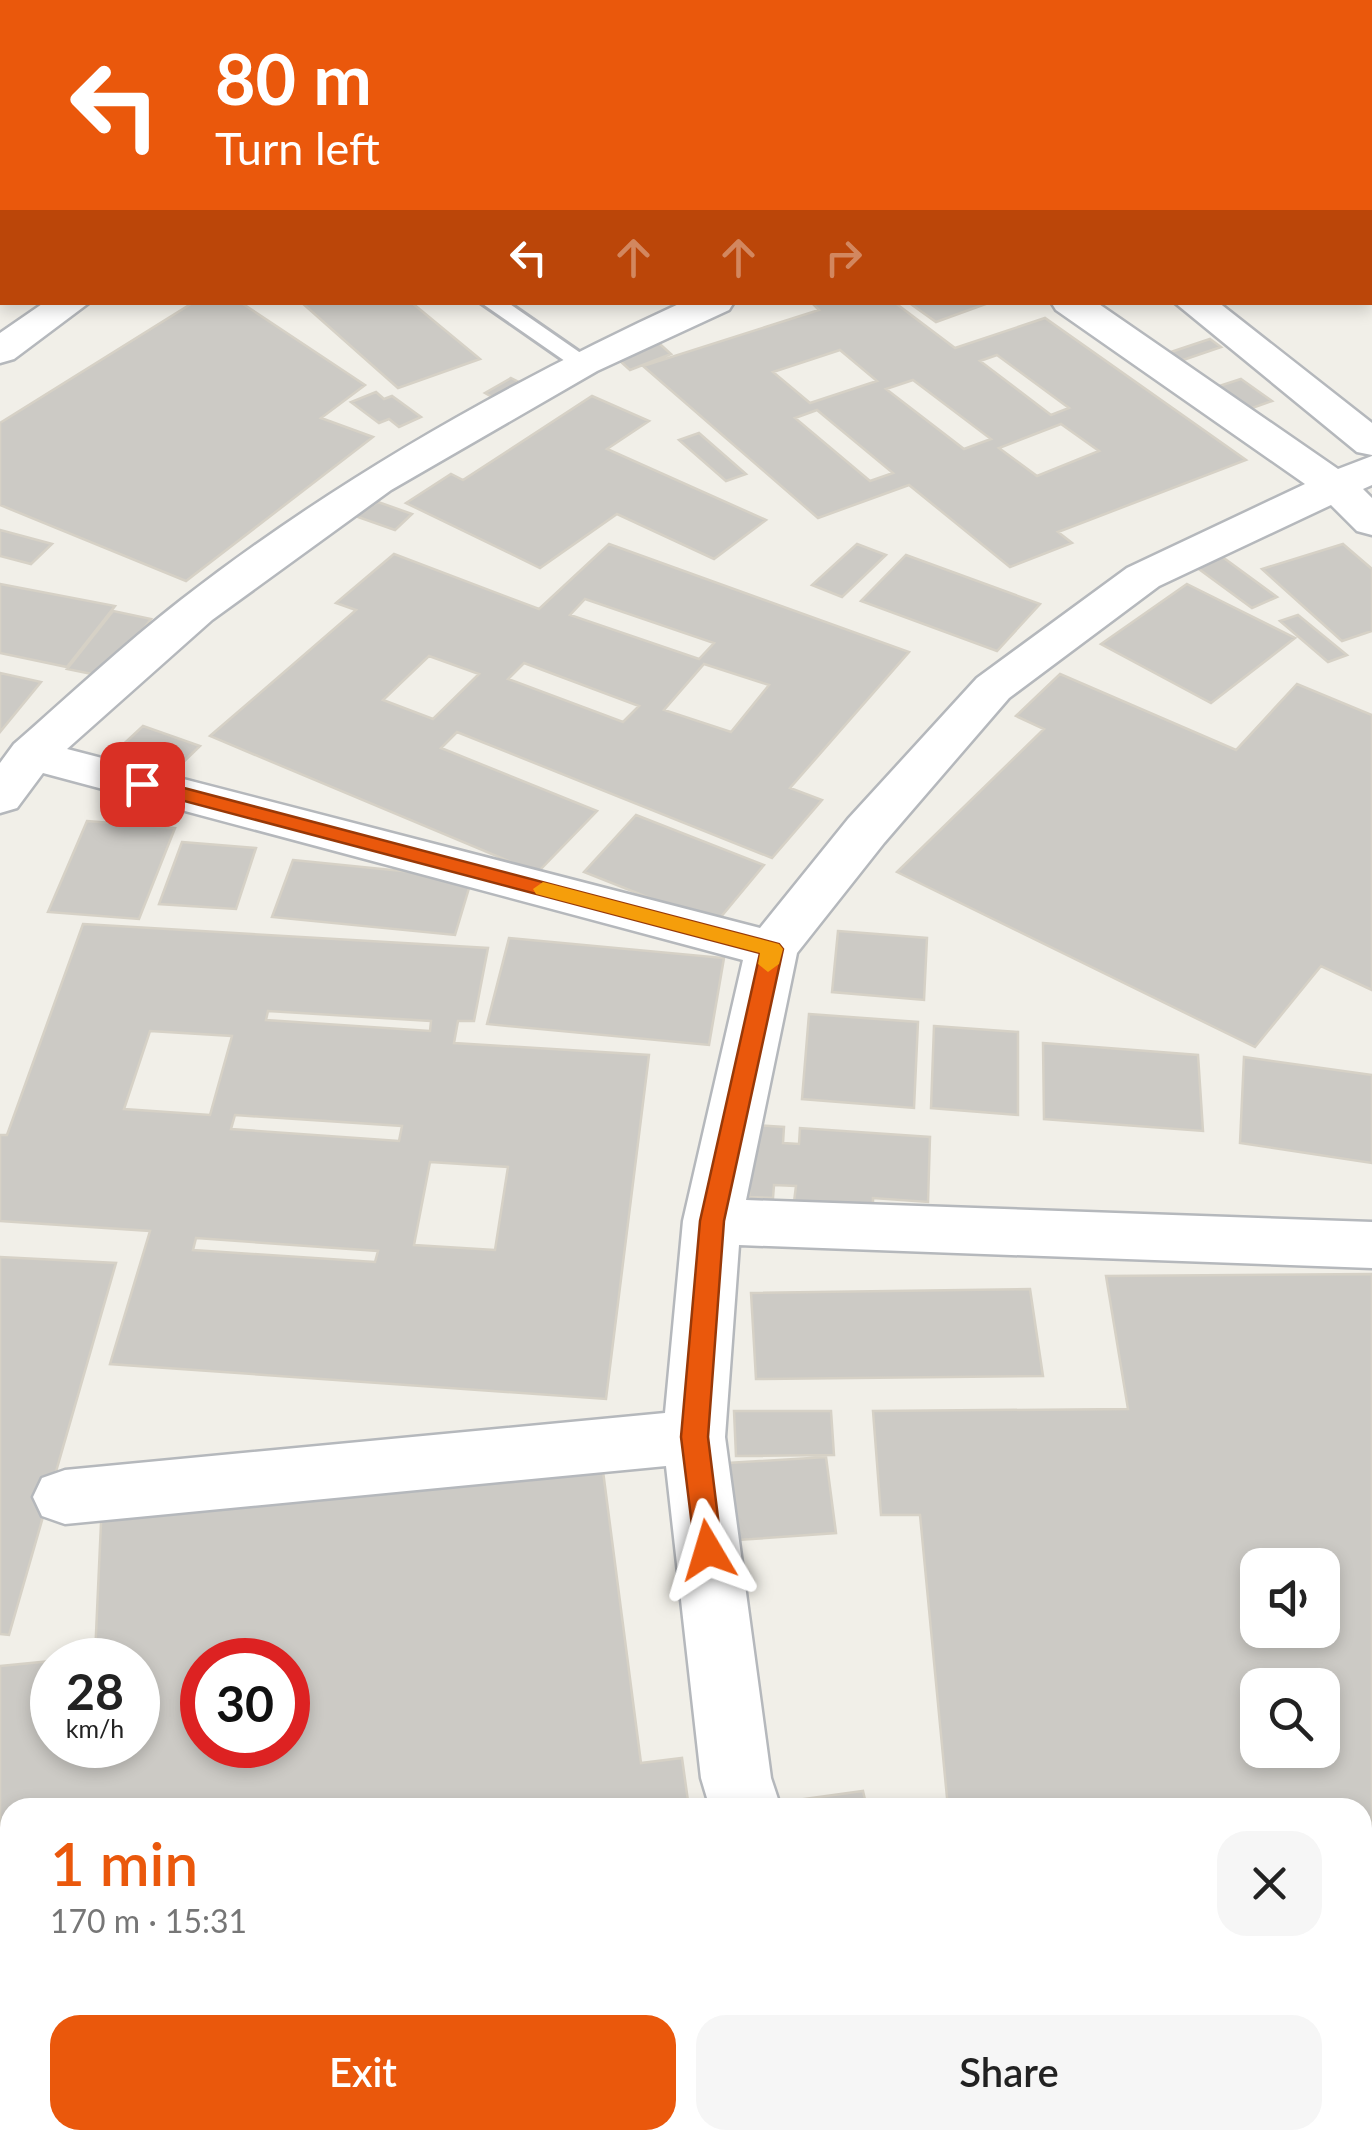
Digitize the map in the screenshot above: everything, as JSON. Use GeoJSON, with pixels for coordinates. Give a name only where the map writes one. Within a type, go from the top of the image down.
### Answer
{"type":"FeatureCollection","features":[{"type":"Feature","properties":{"kind":"street"},"geometry":{"type":"LineString","coordinates":[[0,350],[67,305]]}},
{"type":"Feature","properties":{"kind":"street"},"geometry":{"type":"LineString","coordinates":[[0,798],[31,754],[196,610],[376,481],[583,363],[709,305]]}},
{"type":"Feature","properties":{"kind":"street"},"geometry":{"type":"LineString","coordinates":[[1075,305],[1361,493]]}},
{"type":"Feature","properties":{"kind":"street"},"geometry":{"type":"LineString","coordinates":[[1197,305],[1372,443]]}},
{"type":"Feature","properties":{"kind":"street"},"geometry":{"type":"LineString","coordinates":[[743,1798],[736,1778],[694,1437],[712,1221],[772,949],[866,831],[994,688],[1143,576],[1361,493]]}},
{"type":"Feature","properties":{"kind":"street"},"geometry":{"type":"LineString","coordinates":[[31,754],[772,949]]}},
{"type":"Feature","properties":{"kind":"street"},"geometry":{"type":"LineString","coordinates":[[712,1221],[1372,1245]]}},
{"type":"Feature","properties":{"kind":"street"},"geometry":{"type":"LineString","coordinates":[[65,1497],[694,1437]]}},
{"type":"Feature","properties":{"kind":"lane"},"geometry":{"type":"LineString","coordinates":[[496,305],[583,363]]}},
{"type":"Feature","properties":{"kind":"building"},"geometry":{"type":"Polygon","coordinates":[[[189,305],[245,305],[365,385],[321,418],[373,437],[186,581],[0,505],[0,423],[189,305]]]}},
{"type":"Feature","properties":{"kind":"building"},"geometry":{"type":"Polygon","coordinates":[[[304,305],[415,305],[480,359],[398,388],[304,305]]]}},
{"type":"Feature","properties":{"kind":"building"},"geometry":{"type":"Polygon","coordinates":[[[814,305],[898,305],[955,348],[1045,318],[1246,460],[1058,532],[1072,543],[1010,567],[909,485],[818,518],[643,366],[819,310],[814,305]],[[840,350],[773,372],[810,403],[877,381],[840,350]],[[997,355],[980,361],[1051,415],[1069,408],[997,355]],[[913,380],[886,389],[964,449],[991,439],[913,380]],[[817,410],[795,418],[870,481],[893,473],[817,410]],[[1061,424],[999,448],[1037,476],[1099,451],[1061,424]]]}},
{"type":"Feature","properties":{"kind":"building"},"geometry":{"type":"Polygon","coordinates":[[[912,305],[983,305],[936,322],[912,305]]]}},
{"type":"Feature","properties":{"kind":"building"},"geometry":{"type":"Polygon","coordinates":[[[651,336],[671,354],[630,370],[611,353],[651,336]]]}},
{"type":"Feature","properties":{"kind":"building"},"geometry":{"type":"Polygon","coordinates":[[[1210,339],[1221,347],[1180,361],[1168,353],[1210,339]]]}},
{"type":"Feature","properties":{"kind":"building"},"geometry":{"type":"Polygon","coordinates":[[[511,378],[523,384],[496,399],[485,393],[511,378]]]}},
{"type":"Feature","properties":{"kind":"building"},"geometry":{"type":"Polygon","coordinates":[[[1241,379],[1272,401],[1238,413],[1207,390],[1241,379]]]}},
{"type":"Feature","properties":{"kind":"building"},"geometry":{"type":"Polygon","coordinates":[[[376,392],[384,399],[392,396],[421,417],[399,427],[389,419],[379,423],[351,402],[376,392]]]}},
{"type":"Feature","properties":{"kind":"building"},"geometry":{"type":"Polygon","coordinates":[[[592,396],[649,421],[607,449],[766,520],[714,559],[617,514],[540,568],[406,503],[451,474],[463,480],[592,396]]]}},
{"type":"Feature","properties":{"kind":"building"},"geometry":{"type":"Polygon","coordinates":[[[699,433],[746,474],[726,481],[679,440],[699,433]]]}},
{"type":"Feature","properties":{"kind":"building"},"geometry":{"type":"Polygon","coordinates":[[[378,502],[412,514],[395,530],[355,516],[378,502]]]}},
{"type":"Feature","properties":{"kind":"building"},"geometry":{"type":"Polygon","coordinates":[[[0,530],[52,544],[31,564],[0,556],[0,530]]]}},
{"type":"Feature","properties":{"kind":"building"},"geometry":{"type":"Polygon","coordinates":[[[609,544],[909,652],[790,788],[822,800],[772,858],[457,732],[441,748],[597,811],[537,873],[210,736],[356,610],[336,603],[394,554],[539,609],[609,544]],[[585,599],[570,615],[699,659],[714,643],[585,599]],[[429,656],[383,700],[433,719],[479,674],[429,656]],[[524,663],[508,679],[623,722],[639,706],[524,663]],[[704,664],[664,710],[731,732],[769,685],[704,664]]]}},
{"type":"Feature","properties":{"kind":"building"},"geometry":{"type":"Polygon","coordinates":[[[857,544],[886,555],[842,597],[812,585],[857,544]]]}},
{"type":"Feature","properties":{"kind":"building"},"geometry":{"type":"Polygon","coordinates":[[[1343,544],[1372,569],[1372,631],[1342,641],[1262,569],[1343,544]]]}},
{"type":"Feature","properties":{"kind":"building"},"geometry":{"type":"Polygon","coordinates":[[[1217,553],[1277,597],[1252,608],[1192,564],[1217,553]]]}},
{"type":"Feature","properties":{"kind":"building"},"geometry":{"type":"Polygon","coordinates":[[[906,555],[1040,604],[997,651],[861,601],[906,555]]]}},
{"type":"Feature","properties":{"kind":"building"},"geometry":{"type":"Polygon","coordinates":[[[0,584],[115,606],[67,667],[0,653],[0,584]]]}},
{"type":"Feature","properties":{"kind":"building"},"geometry":{"type":"Polygon","coordinates":[[[1187,584],[1295,638],[1211,703],[1101,644],[1187,584]]]}},
{"type":"Feature","properties":{"kind":"building"},"geometry":{"type":"Polygon","coordinates":[[[113,611],[151,619],[107,677],[67,669],[113,611]]]}},
{"type":"Feature","properties":{"kind":"building"},"geometry":{"type":"Polygon","coordinates":[[[1298,615],[1347,655],[1328,662],[1280,621],[1298,615]]]}},
{"type":"Feature","properties":{"kind":"building"},"geometry":{"type":"Polygon","coordinates":[[[0,673],[41,682],[0,732],[0,673]]]}},
{"type":"Feature","properties":{"kind":"building"},"geometry":{"type":"Polygon","coordinates":[[[1060,674],[1236,750],[1297,684],[1372,715],[1372,990],[1321,966],[1255,1047],[897,872],[1044,729],[1016,716],[1060,674]]]}},
{"type":"Feature","properties":{"kind":"building"},"geometry":{"type":"Polygon","coordinates":[[[143,726],[200,746],[172,773],[115,752],[143,726]]]}},
{"type":"Feature","properties":{"kind":"building"},"geometry":{"type":"Polygon","coordinates":[[[636,815],[764,865],[715,924],[584,872],[636,815]]]}},
{"type":"Feature","properties":{"kind":"building"},"geometry":{"type":"Polygon","coordinates":[[[87,821],[175,828],[139,919],[48,912],[87,821]]]}},
{"type":"Feature","properties":{"kind":"building"},"geometry":{"type":"Polygon","coordinates":[[[182,842],[256,848],[236,909],[159,904],[182,842]]]}},
{"type":"Feature","properties":{"kind":"building"},"geometry":{"type":"Polygon","coordinates":[[[293,860],[472,878],[455,935],[272,917],[293,860]]]}},
{"type":"Feature","properties":{"kind":"building"},"geometry":{"type":"Polygon","coordinates":[[[83,924],[488,948],[474,1021],[458,1021],[454,1043],[649,1055],[606,1399],[110,1364],[150,1231],[0,1221],[0,1135],[7,1135],[83,924]],[[268,1011],[266,1020],[430,1031],[431,1021],[268,1011]],[[150,1031],[124,1109],[210,1115],[232,1036],[150,1031]],[[235,1115],[231,1129],[399,1141],[402,1126],[235,1115]],[[430,1162],[414,1245],[495,1250],[508,1167],[430,1162]],[[196,1238],[193,1250],[375,1262],[378,1251],[196,1238]]]}},
{"type":"Feature","properties":{"kind":"building"},"geometry":{"type":"Polygon","coordinates":[[[838,931],[927,938],[924,1000],[832,992],[838,931]]]}},
{"type":"Feature","properties":{"kind":"building"},"geometry":{"type":"Polygon","coordinates":[[[509,938],[724,958],[709,1045],[487,1024],[509,938]]]}},
{"type":"Feature","properties":{"kind":"building"},"geometry":{"type":"Polygon","coordinates":[[[809,1014],[918,1022],[914,1108],[802,1099],[809,1014]]]}},
{"type":"Feature","properties":{"kind":"building"},"geometry":{"type":"Polygon","coordinates":[[[934,1026],[1018,1032],[1018,1115],[931,1108],[934,1026]]]}},
{"type":"Feature","properties":{"kind":"building"},"geometry":{"type":"Polygon","coordinates":[[[1043,1043],[1198,1055],[1203,1131],[1044,1119],[1043,1043]]]}},
{"type":"Feature","properties":{"kind":"building"},"geometry":{"type":"Polygon","coordinates":[[[1244,1057],[1372,1075],[1372,1163],[1240,1143],[1244,1057]]]}},
{"type":"Feature","properties":{"kind":"building"},"geometry":{"type":"Polygon","coordinates":[[[755,1125],[784,1127],[783,1143],[799,1144],[800,1128],[930,1137],[928,1202],[873,1198],[873,1208],[794,1202],[796,1186],[774,1185],[773,1198],[749,1197],[755,1125]]]}},
{"type":"Feature","properties":{"kind":"building"},"geometry":{"type":"Polygon","coordinates":[[[0,1257],[116,1263],[9,1635],[0,1634],[0,1257]]]}},
{"type":"Feature","properties":{"kind":"building"},"geometry":{"type":"Polygon","coordinates":[[[1372,1274],[1372,1798],[947,1798],[920,1515],[881,1515],[873,1411],[1128,1409],[1106,1276],[1372,1274]]]}},
{"type":"Feature","properties":{"kind":"building"},"geometry":{"type":"Polygon","coordinates":[[[1030,1289],[1043,1376],[756,1379],[751,1293],[1030,1289]]]}},
{"type":"Feature","properties":{"kind":"building"},"geometry":{"type":"Polygon","coordinates":[[[734,1411],[831,1411],[834,1455],[736,1456],[734,1411]]]}},
{"type":"Feature","properties":{"kind":"building"},"geometry":{"type":"Polygon","coordinates":[[[600,1448],[641,1763],[682,1758],[688,1798],[0,1798],[0,1666],[30,1663],[30,1768],[160,1768],[160,1638],[96,1638],[102,1501],[600,1448]]]}},
{"type":"Feature","properties":{"kind":"building"},"geometry":{"type":"Polygon","coordinates":[[[826,1457],[836,1533],[738,1540],[728,1463],[826,1457]]]}},
{"type":"Feature","properties":{"kind":"building"},"geometry":{"type":"Polygon","coordinates":[[[863,1791],[865,1798],[811,1798],[863,1791]]]}},
{"type":"Feature","properties":{"kind":"slow traffic"},"geometry":{"type":"LineString","coordinates":[[543,889],[772,949],[768,964]]}},
{"type":"Feature","properties":{"kind":"route"},"geometry":{"type":"LineString","coordinates":[[142,784],[772,949],[712,1221],[694,1437],[708,1550]]}}]}
